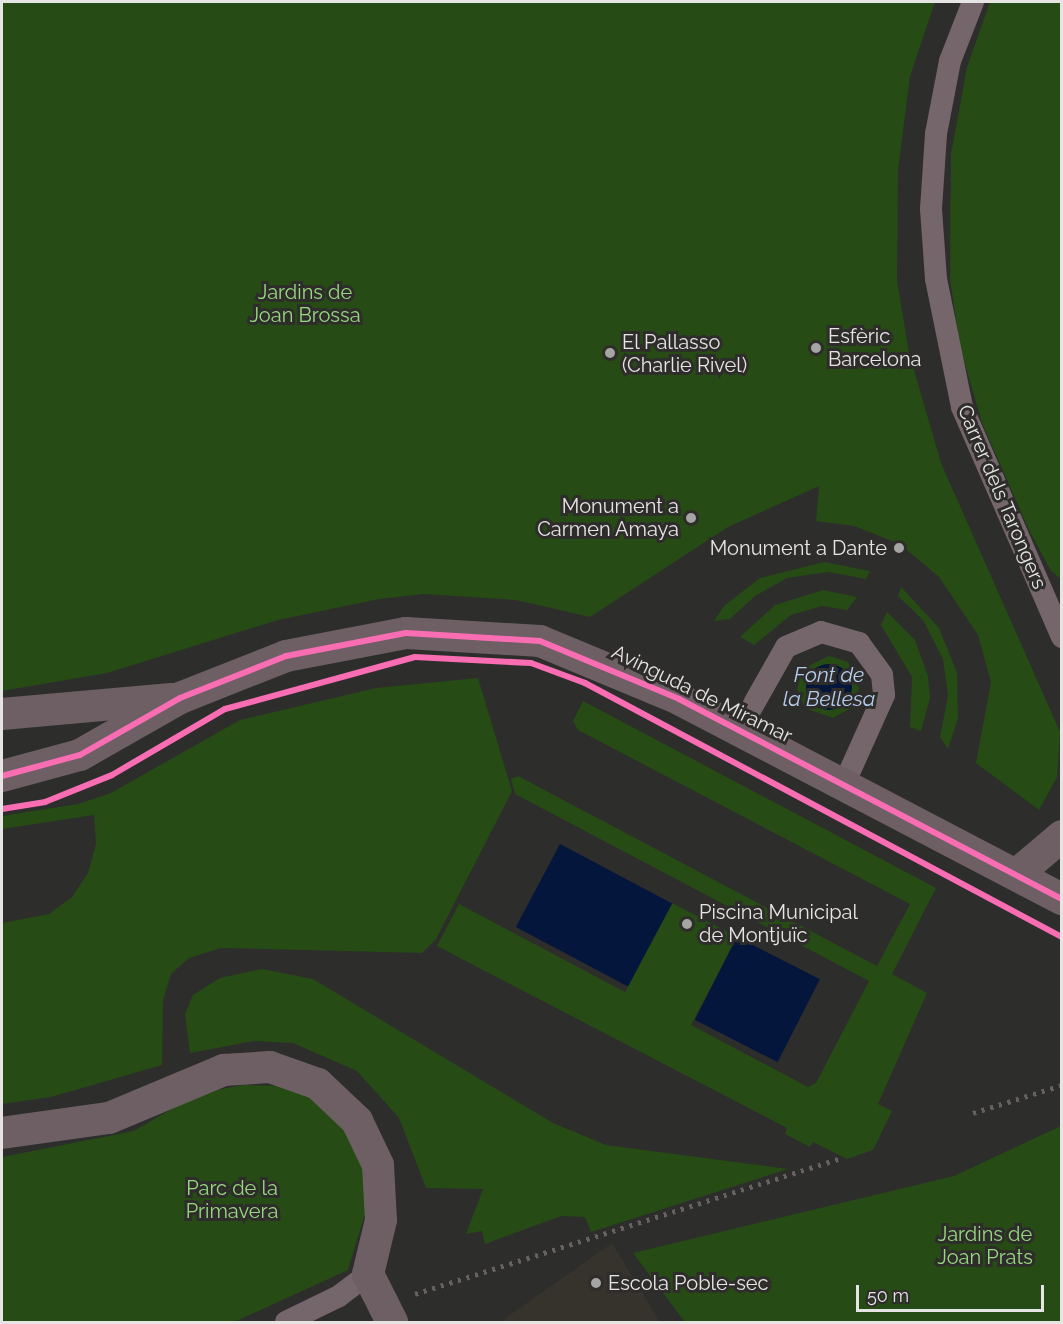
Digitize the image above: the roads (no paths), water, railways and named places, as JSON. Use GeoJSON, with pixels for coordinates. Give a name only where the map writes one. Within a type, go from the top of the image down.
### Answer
{"type":"FeatureCollection","features":[{"type":"Feature","properties":{"kind":"street","name":"Carrer dels Tarongers"},"geometry":{"type":"LineString","coordinates":[[973,2],[950,61],[936,134],[931,209],[936,279],[962,407],[1062,637]]}},
{"type":"Feature","properties":{"kind":"street"},"geometry":{"type":"LineString","coordinates":[[739,730],[786,647],[821,632],[859,643],[873,657],[884,695],[844,784]]}},
{"type":"Feature","properties":{"kind":"street","name":"Avinguda de Miramar"},"geometry":{"type":"LineString","coordinates":[[2,776],[80,755],[180,698],[286,656],[406,633],[459,634],[540,641],[597,661],[739,730],[1062,899]]}},
{"type":"Feature","properties":{"kind":"street"},"geometry":{"type":"LineString","coordinates":[[2,714],[180,698]]}},
{"type":"Feature","properties":{"kind":"street"},"geometry":{"type":"LineString","coordinates":[[1017,874],[1062,836]]}},
{"type":"Feature","properties":{"kind":"street"},"geometry":{"type":"LineString","coordinates":[[2,1133],[109,1118],[224,1070],[270,1067],[318,1084],[357,1121],[378,1165],[381,1220],[368,1274],[339,1296],[286,1323]]}},
{"type":"Feature","properties":{"kind":"street"},"geometry":{"type":"LineString","coordinates":[[368,1274],[392,1323]]}},
{"type":"Feature","properties":{"kind":"water","name":"Font de la Bellesa"},"geometry":{"type":"Polygon","coordinates":[[[829,664],[845,671],[852,687],[845,703],[829,710],[813,703],[806,687],[813,671],[829,664]]]}},
{"type":"Feature","properties":{"kind":"water"},"geometry":{"type":"Polygon","coordinates":[[[560,844],[672,904],[628,987],[516,927],[560,844]]]}},
{"type":"Feature","properties":{"kind":"water"},"geometry":{"type":"Polygon","coordinates":[[[737,937],[820,979],[778,1062],[695,1020],[737,937]]]}},
{"type":"Feature","properties":{"kind":"railway"},"geometry":{"type":"LineString","coordinates":[[973,1113],[1062,1085]]}},
{"type":"Feature","properties":{"kind":"railway"},"geometry":{"type":"LineString","coordinates":[[415,1294],[840,1158]]}},
{"type":"Feature","properties":{"kind":"place","name":"Esfèric Barcelona"},"geometry":{"type":"Point","coordinates":[816,348]}},
{"type":"Feature","properties":{"kind":"place","name":"El Pallasso (Charlie Rivel)"},"geometry":{"type":"Point","coordinates":[610,353]}},
{"type":"Feature","properties":{"kind":"place","name":"Monument a Carmen Amaya"},"geometry":{"type":"Point","coordinates":[691,518]}},
{"type":"Feature","properties":{"kind":"place","name":"Monument a Dante"},"geometry":{"type":"Point","coordinates":[899,548]}},
{"type":"Feature","properties":{"kind":"place","name":"Piscina Municipal de Montjuïc"},"geometry":{"type":"Point","coordinates":[687,924]}},
{"type":"Feature","properties":{"kind":"place","name":"Escola Poble-sec"},"geometry":{"type":"Point","coordinates":[596,1283]}},
{"type":"Feature","properties":{"kind":"park label","name":"Jardins de Joan Brossa"},"geometry":{"type":"Point","coordinates":[305,304]}},
{"type":"Feature","properties":{"kind":"park label","name":"Parc de la Primavera"},"geometry":{"type":"Point","coordinates":[232,1200]}},
{"type":"Feature","properties":{"kind":"park label","name":"Jardins de Joan Prats"},"geometry":{"type":"Point","coordinates":[985,1246]}}]}
